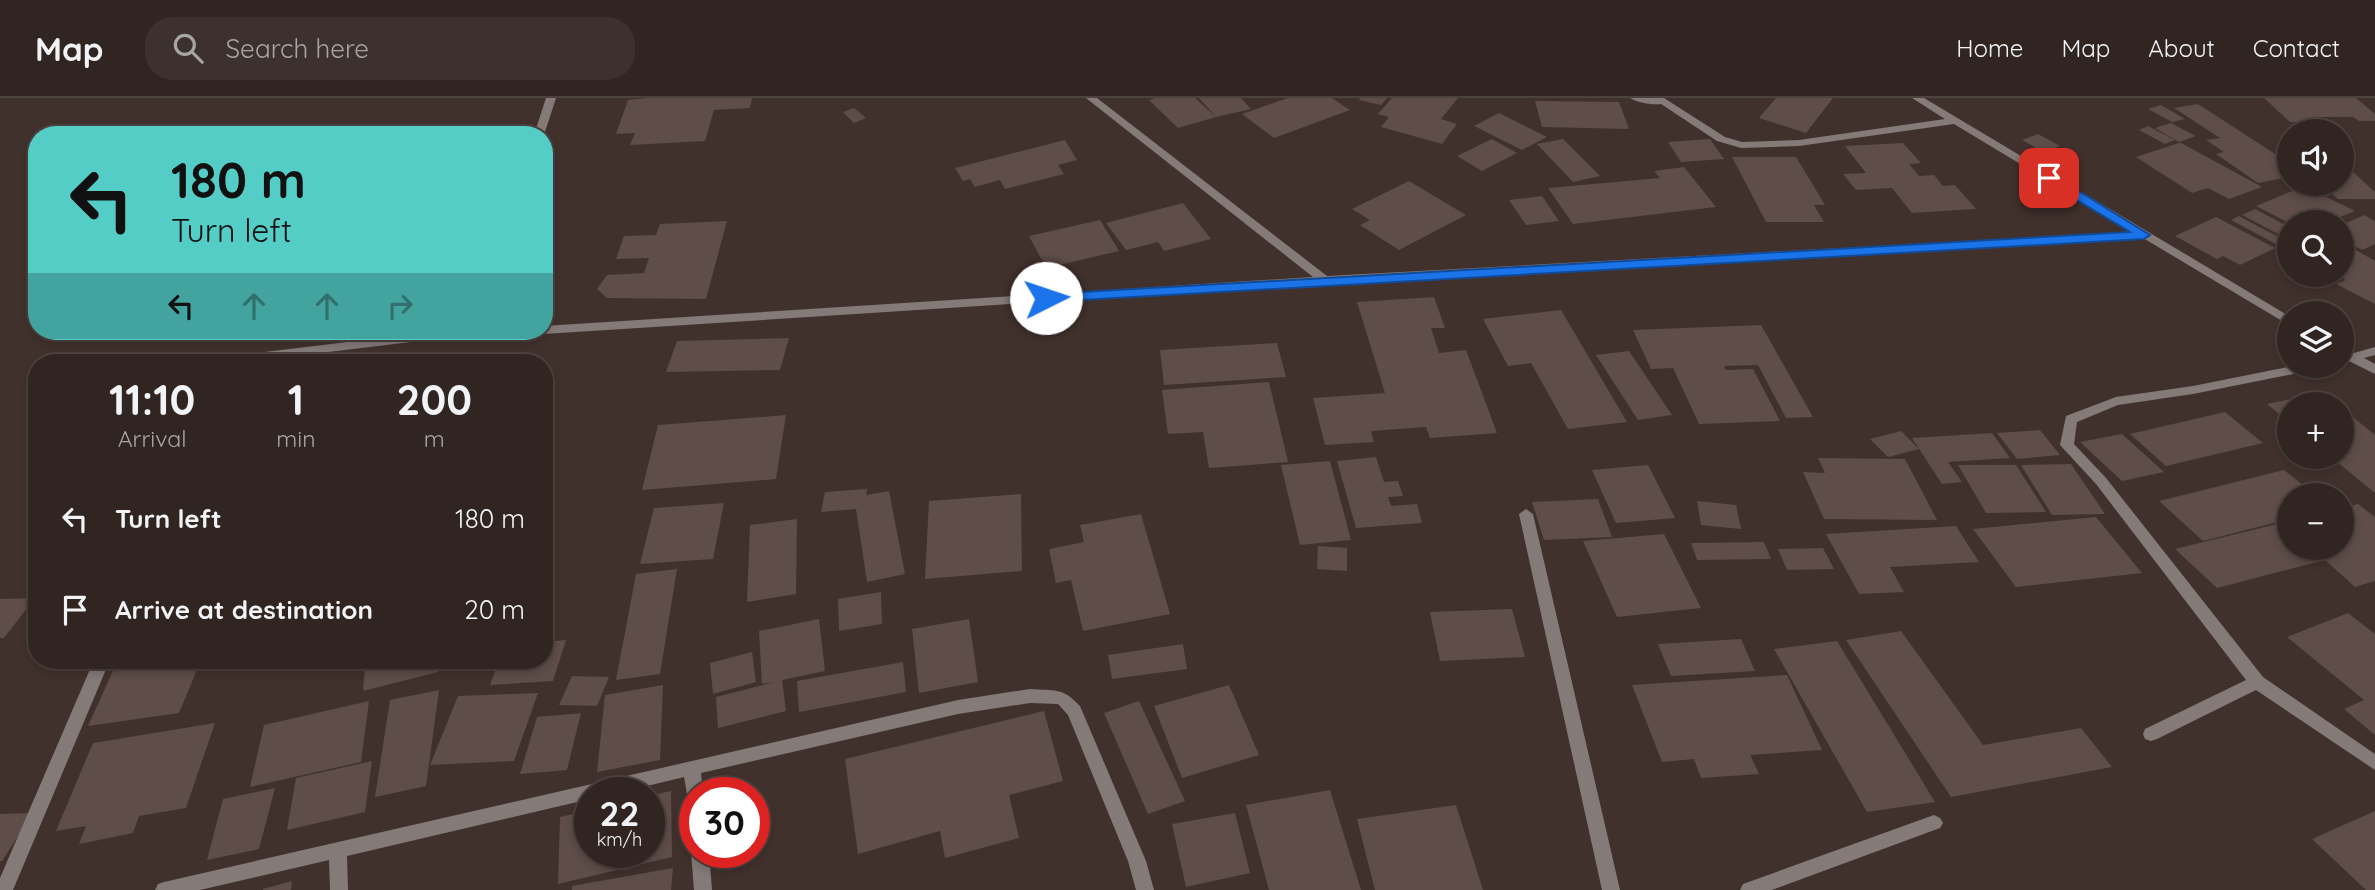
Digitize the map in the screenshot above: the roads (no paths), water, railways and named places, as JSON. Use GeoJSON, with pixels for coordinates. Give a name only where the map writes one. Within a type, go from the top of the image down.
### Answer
{"type":"FeatureCollection","features":[{"type":"Feature","properties":{"kind":"street"},"geometry":{"type":"LineString","coordinates":[[543,126],[551,98]]}},
{"type":"Feature","properties":{"kind":"street"},"geometry":{"type":"LineString","coordinates":[[1091,98],[1324,280]]}},
{"type":"Feature","properties":{"kind":"street"},"geometry":{"type":"LineString","coordinates":[[1634,98],[1659,100],[1721,139],[1741,145],[1799,143],[1955,121]]}},
{"type":"Feature","properties":{"kind":"street"},"geometry":{"type":"LineString","coordinates":[[1917,98],[2277,314]]}},
{"type":"Feature","properties":{"kind":"street"},"geometry":{"type":"LineString","coordinates":[[553,329],[1324,280],[2144,235]]}},
{"type":"Feature","properties":{"kind":"street"},"geometry":{"type":"LineString","coordinates":[[280,354],[395,340]]}},
{"type":"Feature","properties":{"kind":"street"},"geometry":{"type":"LineString","coordinates":[[2354,355],[2375,351]]}},
{"type":"Feature","properties":{"kind":"street"},"geometry":{"type":"LineString","coordinates":[[2354,360],[2375,370]]}},
{"type":"Feature","properties":{"kind":"street"},"geometry":{"type":"LineString","coordinates":[[2277,373],[2193,390],[2116,401],[2071,419],[2067,445],[2109,492],[2258,682],[2375,763]]}},
{"type":"Feature","properties":{"kind":"street"},"geometry":{"type":"LineString","coordinates":[[1526,514],[1611,890]]}},
{"type":"Feature","properties":{"kind":"street"},"geometry":{"type":"LineString","coordinates":[[4,890],[98,669]]}},
{"type":"Feature","properties":{"kind":"street"},"geometry":{"type":"LineString","coordinates":[[2151,734],[2258,682]]}},
{"type":"Feature","properties":{"kind":"street"},"geometry":{"type":"LineString","coordinates":[[164,890],[958,707],[1030,696],[1062,698],[1074,711],[1137,861],[1145,890]]}},
{"type":"Feature","properties":{"kind":"street"},"geometry":{"type":"LineString","coordinates":[[692,767],[693,777]]}},
{"type":"Feature","properties":{"kind":"street"},"geometry":{"type":"LineString","coordinates":[[1749,890],[1934,823]]}},
{"type":"Feature","properties":{"kind":"street"},"geometry":{"type":"LineString","coordinates":[[338,849],[339,890]]}},
{"type":"Feature","properties":{"kind":"street"},"geometry":{"type":"LineString","coordinates":[[701,868],[703,890]]}}]}
